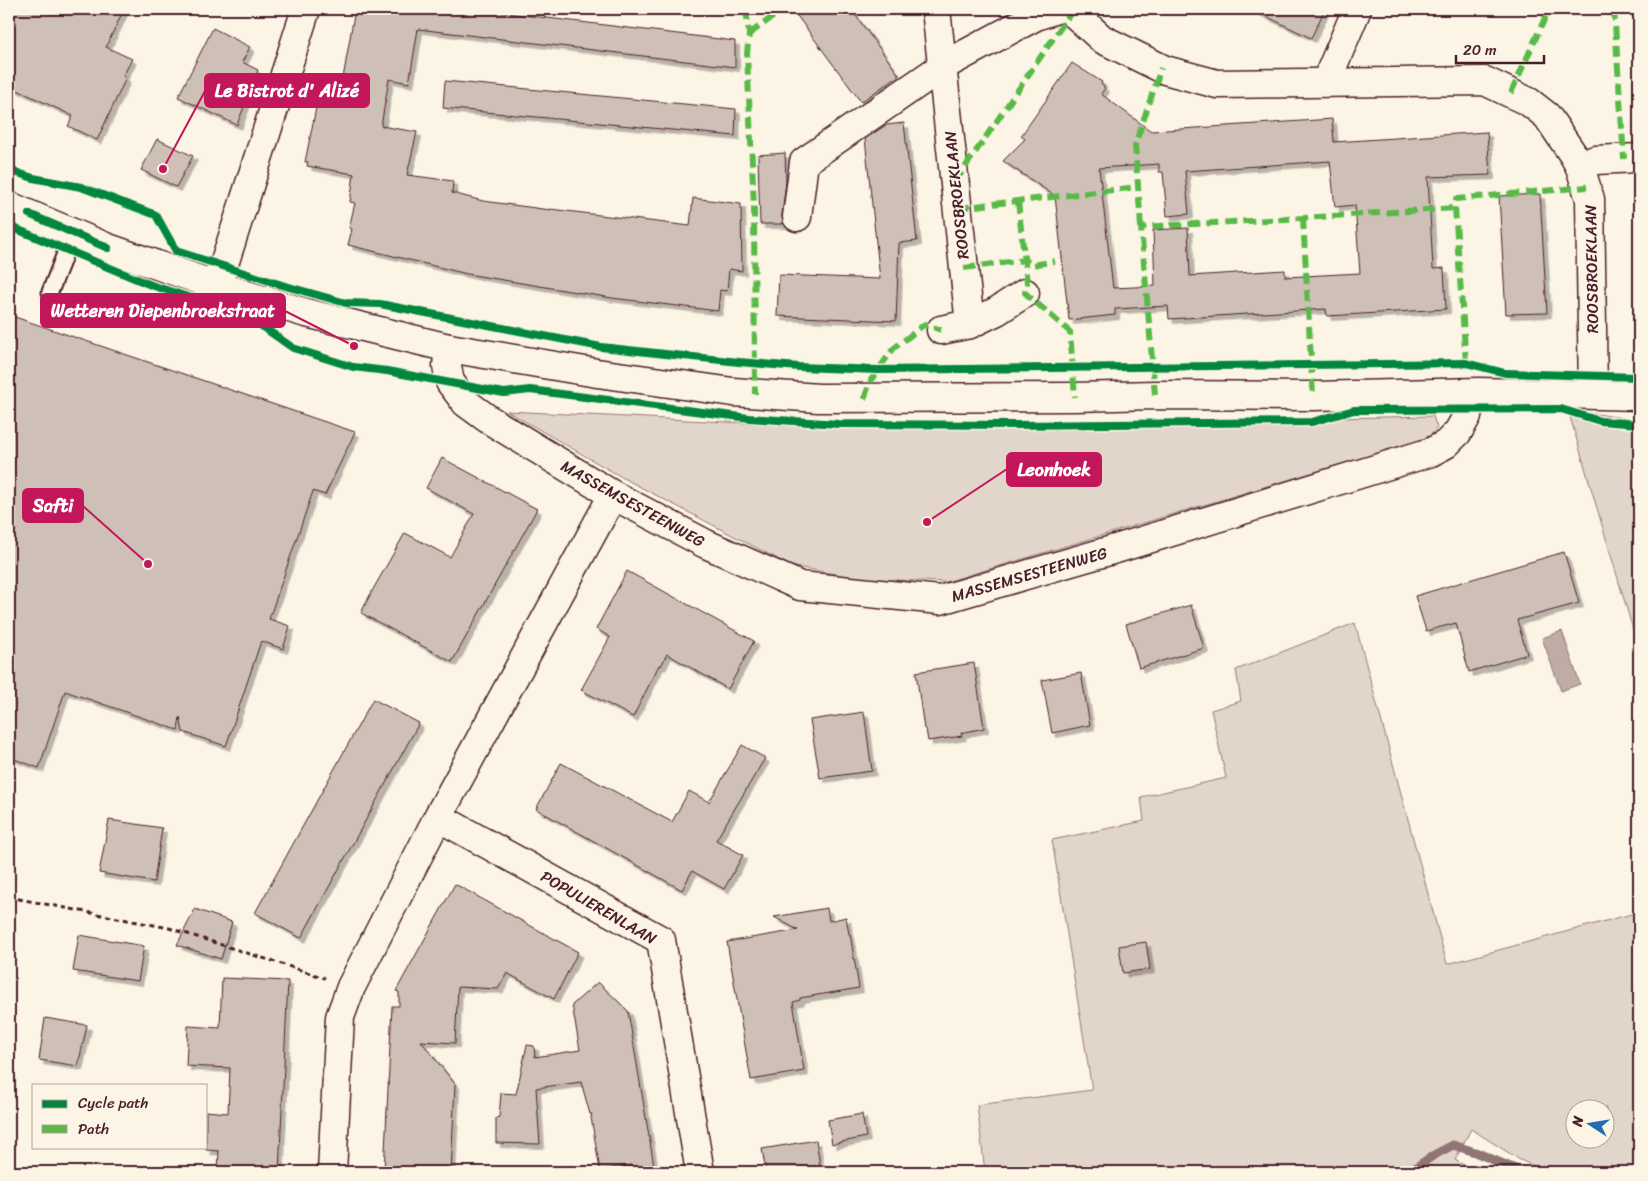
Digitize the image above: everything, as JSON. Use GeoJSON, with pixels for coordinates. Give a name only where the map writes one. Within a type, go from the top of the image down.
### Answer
{"type":"FeatureCollection","features":[{"type":"Feature","properties":{"kind":"street"},"geometry":{"type":"LineString","coordinates":[[217,286],[306,9]]}},
{"type":"Feature","properties":{"kind":"street","name":"ROOSBROEKLAAN"},"geometry":{"type":"LineString","coordinates":[[936,9],[970,324]]}},
{"type":"Feature","properties":{"kind":"street"},"geometry":{"type":"LineString","coordinates":[[797,217],[804,162],[943,66],[1036,16],[1056,9]]}},
{"type":"Feature","properties":{"kind":"street","name":"ROOSBROEKLAAN"},"geometry":{"type":"LineString","coordinates":[[1069,9],[1102,40],[1165,70],[1217,84],[1485,81],[1530,102],[1547,116],[1574,156],[1580,167],[1590,199],[1593,394]]}},
{"type":"Feature","properties":{"kind":"street"},"geometry":{"type":"LineString","coordinates":[[1326,82],[1357,9]]}},
{"type":"Feature","properties":{"kind":"street"},"geometry":{"type":"LineString","coordinates":[[1580,167],[1595,160],[1639,158]]}},
{"type":"Feature","properties":{"kind":"street"},"geometry":{"type":"LineString","coordinates":[[9,206],[108,248],[217,286],[306,313],[449,348],[597,373],[733,392],[819,398],[1154,395],[1313,396],[1468,393],[1639,396]]}},
{"type":"Feature","properties":{"kind":"street"},"geometry":{"type":"LineString","coordinates":[[940,330],[970,324],[997,311],[1025,293]]}},
{"type":"Feature","properties":{"kind":"street","name":"MASSEMSESTEENWEG"},"geometry":{"type":"LineString","coordinates":[[449,348],[447,366],[450,382],[466,403],[488,419],[613,495],[706,544],[800,586],[940,600],[1119,548],[1431,452],[1446,444],[1458,432],[1467,416],[1469,405],[1468,393]]}},
{"type":"Feature","properties":{"kind":"street"},"geometry":{"type":"LineString","coordinates":[[332,1172],[340,1017],[351,987],[438,817],[613,495]]}},
{"type":"Feature","properties":{"kind":"street","name":"POPULIERENLAAN"},"geometry":{"type":"LineString","coordinates":[[438,817],[662,940],[700,1172]]}},
{"type":"Feature","properties":{"kind":"lane"},"geometry":{"type":"LineString","coordinates":[[50,292],[73,233]]}},
{"type":"Feature","properties":{"kind":"path"},"geometry":{"type":"LineString","coordinates":[[9,898],[169,928],[351,987]]}},
{"type":"Feature","properties":{"kind":"shaded area"},"geometry":{"type":"Polygon","coordinates":[[[1568,410],[1639,420],[1639,650],[1568,410]]]}},
{"type":"Feature","properties":{"kind":"shaded area"},"geometry":{"type":"Polygon","coordinates":[[[507,411],[847,428],[1433,416],[1437,428],[1428,438],[946,582],[862,579],[791,566],[625,479],[507,411]]]}},
{"type":"Feature","properties":{"kind":"shaded area"},"geometry":{"type":"Polygon","coordinates":[[[1355,623],[1447,964],[1639,912],[1639,1172],[1548,1172],[1520,1160],[1471,1129],[1455,1160],[1476,1172],[985,1172],[977,1105],[1092,1090],[1052,840],[1144,821],[1141,797],[1226,778],[1211,710],[1241,701],[1236,670],[1355,623]]]}},
{"type":"Feature","properties":{"kind":"shaded area"},"geometry":{"type":"Polygon","coordinates":[[[1562,631],[1580,684],[1561,691],[1542,638],[1562,631]]]}},
{"type":"Feature","properties":{"kind":"building"},"geometry":{"type":"Polygon","coordinates":[[[9,9],[124,9],[106,47],[132,59],[123,76],[126,78],[97,140],[68,126],[73,116],[9,86],[9,9]]]}},
{"type":"Feature","properties":{"kind":"building"},"geometry":{"type":"Polygon","coordinates":[[[355,9],[474,9],[735,41],[735,67],[418,29],[409,83],[389,79],[381,126],[417,132],[407,175],[453,181],[452,193],[483,201],[690,226],[693,198],[741,204],[742,271],[729,269],[727,291],[720,290],[718,311],[612,298],[467,274],[348,245],[352,229],[349,228],[355,203],[350,202],[354,174],[307,166],[308,162],[305,162],[317,103],[338,107],[355,9]]]}},
{"type":"Feature","properties":{"kind":"building"},"geometry":{"type":"Polygon","coordinates":[[[792,9],[851,9],[899,75],[861,102],[792,9]]]}},
{"type":"Feature","properties":{"kind":"building"},"geometry":{"type":"Polygon","coordinates":[[[1251,9],[1325,9],[1311,38],[1251,9]]]}},
{"type":"Feature","properties":{"kind":"building"},"geometry":{"type":"Polygon","coordinates":[[[213,28],[250,47],[242,62],[258,70],[237,125],[178,97],[213,28]]]}},
{"type":"Feature","properties":{"kind":"building"},"geometry":{"type":"Polygon","coordinates":[[[1072,63],[1102,82],[1101,84],[1105,88],[1101,94],[1151,131],[1332,119],[1334,142],[1487,132],[1490,175],[1428,177],[1433,269],[1444,268],[1446,309],[1327,316],[1326,309],[1169,319],[1168,306],[1115,309],[1115,315],[1069,320],[1055,196],[1003,161],[1025,139],[1021,136],[1072,63]],[[1330,161],[1185,171],[1189,214],[1167,216],[1163,172],[1159,172],[1159,164],[1099,168],[1113,288],[1155,286],[1153,230],[1188,228],[1190,276],[1285,270],[1285,277],[1360,273],[1355,205],[1335,207],[1330,161]]]}},
{"type":"Feature","properties":{"kind":"building"},"geometry":{"type":"Polygon","coordinates":[[[445,81],[736,109],[735,136],[443,108],[445,81]]]}},
{"type":"Feature","properties":{"kind":"building"},"geometry":{"type":"Polygon","coordinates":[[[904,123],[917,241],[899,243],[896,321],[777,316],[779,275],[880,279],[865,139],[886,125],[904,123]]]}},
{"type":"Feature","properties":{"kind":"building"},"geometry":{"type":"Polygon","coordinates":[[[157,139],[193,156],[176,187],[141,170],[157,139]]]}},
{"type":"Feature","properties":{"kind":"building"},"geometry":{"type":"Polygon","coordinates":[[[785,153],[786,182],[782,215],[783,224],[760,224],[758,155],[785,153]]]}},
{"type":"Feature","properties":{"kind":"building"},"geometry":{"type":"Polygon","coordinates":[[[1540,194],[1547,313],[1506,314],[1499,196],[1540,194]]]}},
{"type":"Feature","properties":{"kind":"building"},"geometry":{"type":"Polygon","coordinates":[[[9,315],[355,432],[325,495],[313,491],[269,619],[290,626],[283,649],[261,641],[226,746],[183,732],[180,717],[178,730],[65,691],[39,768],[9,757],[9,315]]]}},
{"type":"Feature","properties":{"kind":"building"},"geometry":{"type":"Polygon","coordinates":[[[442,458],[537,509],[452,662],[361,613],[405,533],[450,557],[474,514],[426,488],[442,458]]]}},
{"type":"Feature","properties":{"kind":"building"},"geometry":{"type":"Polygon","coordinates":[[[1564,552],[1579,603],[1517,620],[1527,654],[1469,672],[1456,623],[1426,631],[1415,596],[1564,552]]]}},
{"type":"Feature","properties":{"kind":"building"},"geometry":{"type":"Polygon","coordinates":[[[627,571],[754,641],[728,689],[667,654],[661,666],[659,665],[633,717],[581,690],[610,637],[596,629],[627,571]]]}},
{"type":"Feature","properties":{"kind":"building"},"geometry":{"type":"Polygon","coordinates":[[[1191,605],[1204,648],[1139,668],[1126,624],[1191,605]]]}},
{"type":"Feature","properties":{"kind":"building"},"geometry":{"type":"Polygon","coordinates":[[[974,663],[984,728],[961,733],[962,736],[928,741],[926,729],[924,729],[916,672],[974,663]]]}},
{"type":"Feature","properties":{"kind":"building"},"geometry":{"type":"Polygon","coordinates":[[[1081,673],[1090,725],[1052,733],[1042,680],[1081,673]]]}},
{"type":"Feature","properties":{"kind":"building"},"geometry":{"type":"Polygon","coordinates":[[[373,699],[419,723],[301,938],[255,913],[373,699]]]}},
{"type":"Feature","properties":{"kind":"building"},"geometry":{"type":"Polygon","coordinates":[[[864,712],[872,771],[820,778],[810,720],[864,712]]]}},
{"type":"Feature","properties":{"kind":"building"},"geometry":{"type":"Polygon","coordinates":[[[742,745],[765,758],[716,840],[743,855],[724,889],[692,871],[682,890],[536,809],[561,763],[672,822],[689,791],[709,802],[742,745]]]}},
{"type":"Feature","properties":{"kind":"building"},"geometry":{"type":"Polygon","coordinates":[[[109,820],[162,828],[154,882],[99,873],[109,820]]]}},
{"type":"Feature","properties":{"kind":"building"},"geometry":{"type":"Polygon","coordinates":[[[455,884],[578,952],[554,999],[507,973],[498,989],[458,987],[455,1043],[421,1041],[455,1084],[451,1172],[384,1172],[392,1006],[399,1006],[399,992],[396,991],[455,884]]]}},
{"type":"Feature","properties":{"kind":"building"},"geometry":{"type":"Polygon","coordinates":[[[827,908],[829,921],[846,917],[859,988],[800,998],[800,1000],[793,1002],[804,1071],[751,1080],[727,942],[798,930],[774,917],[827,908]]]}},
{"type":"Feature","properties":{"kind":"building"},"geometry":{"type":"Polygon","coordinates":[[[195,909],[232,922],[221,959],[177,945],[195,909]]]}},
{"type":"Feature","properties":{"kind":"building"},"geometry":{"type":"Polygon","coordinates":[[[79,935],[144,946],[138,981],[73,971],[79,935]]]}},
{"type":"Feature","properties":{"kind":"building"},"geometry":{"type":"Polygon","coordinates":[[[1146,942],[1150,969],[1123,973],[1119,946],[1146,942]]]}},
{"type":"Feature","properties":{"kind":"building"},"geometry":{"type":"Polygon","coordinates":[[[222,978],[288,981],[279,1172],[218,1172],[219,1151],[206,1150],[208,1148],[208,1111],[228,1113],[230,1068],[186,1066],[188,1026],[220,1028],[222,978]]]}},
{"type":"Feature","properties":{"kind":"building"},"geometry":{"type":"Polygon","coordinates":[[[598,982],[628,1011],[655,1172],[632,1172],[631,1165],[600,1170],[592,1114],[590,1114],[581,1082],[536,1088],[540,1144],[496,1143],[496,1118],[499,1117],[501,1093],[516,1094],[527,1045],[534,1046],[535,1057],[580,1050],[572,1005],[598,982]]]}},
{"type":"Feature","properties":{"kind":"building"},"geometry":{"type":"Polygon","coordinates":[[[45,1018],[87,1025],[78,1066],[39,1060],[45,1018]]]}},
{"type":"Feature","properties":{"kind":"building"},"geometry":{"type":"Polygon","coordinates":[[[862,1114],[866,1137],[832,1144],[828,1120],[862,1114]]]}},
{"type":"Feature","properties":{"kind":"building"},"geometry":{"type":"Polygon","coordinates":[[[816,1140],[821,1172],[766,1172],[762,1149],[816,1140]]]}},
{"type":"Feature","properties":{"kind":"waterway"},"geometry":{"type":"LineString","coordinates":[[1409,1172],[1453,1145],[1522,1172]]}},
{"type":"Feature","properties":{"kind":"marked path"},"geometry":{"type":"LineString","coordinates":[[746,9],[749,34],[747,54],[754,206],[755,394]]}},
{"type":"Feature","properties":{"kind":"marked path"},"geometry":{"type":"LineString","coordinates":[[749,34],[784,9]]}},
{"type":"Feature","properties":{"kind":"marked path"},"geometry":{"type":"LineString","coordinates":[[1511,93],[1549,9]]}},
{"type":"Feature","properties":{"kind":"marked path"},"geometry":{"type":"LineString","coordinates":[[1614,9],[1624,159]]}},
{"type":"Feature","properties":{"kind":"marked path"},"geometry":{"type":"LineString","coordinates":[[955,182],[1072,11]]}},
{"type":"Feature","properties":{"kind":"marked path"},"geometry":{"type":"LineString","coordinates":[[1141,227],[1135,145],[1161,68]]}},
{"type":"Feature","properties":{"kind":"marked path"},"geometry":{"type":"LineString","coordinates":[[958,208],[1138,187]]}},
{"type":"Feature","properties":{"kind":"marked path"},"geometry":{"type":"LineString","coordinates":[[1466,363],[1455,208],[1456,199],[1587,187]]}},
{"type":"Feature","properties":{"kind":"marked path"},"geometry":{"type":"LineString","coordinates":[[1018,201],[1027,283],[1025,293],[1070,332],[1075,397]]}},
{"type":"Feature","properties":{"kind":"marked path"},"geometry":{"type":"LineString","coordinates":[[1155,395],[1141,227],[1455,208]]}},
{"type":"Feature","properties":{"kind":"marked path"},"geometry":{"type":"LineString","coordinates":[[1303,218],[1313,396]]}},
{"type":"Feature","properties":{"kind":"marked path"},"geometry":{"type":"LineString","coordinates":[[964,268],[1025,260],[1033,265],[1055,261]]}},
{"type":"Feature","properties":{"kind":"marked path"},"geometry":{"type":"LineString","coordinates":[[864,399],[871,380],[893,349],[925,324],[941,330]]}},
{"type":"Feature","properties":{"kind":"cycle path"},"geometry":{"type":"LineString","coordinates":[[9,170],[33,178],[81,187],[156,215],[176,251],[282,285],[346,303],[380,304],[601,347],[799,367],[878,370],[1466,363],[1505,373],[1639,377]]}},
{"type":"Feature","properties":{"kind":"cycle path"},"geometry":{"type":"LineString","coordinates":[[29,214],[108,248]]}},
{"type":"Feature","properties":{"kind":"cycle path"},"geometry":{"type":"LineString","coordinates":[[9,226],[151,285],[249,317],[293,348],[353,367],[387,371],[504,393],[530,390],[749,418],[839,424],[1015,425],[1312,422],[1354,410],[1561,409],[1600,421],[1639,424]]}},
{"type":"Feature","properties":{"kind":"place","name":"Le Bistrot d' Alizé"},"geometry":{"type":"Point","coordinates":[163,169]}},
{"type":"Feature","properties":{"kind":"place","name":"Wetteren Diepenbroekstraat"},"geometry":{"type":"Point","coordinates":[354,346]}},
{"type":"Feature","properties":{"kind":"place","name":"Leonhoek"},"geometry":{"type":"Point","coordinates":[927,522]}},
{"type":"Feature","properties":{"kind":"place","name":"Safti"},"geometry":{"type":"Point","coordinates":[148,564]}}]}
